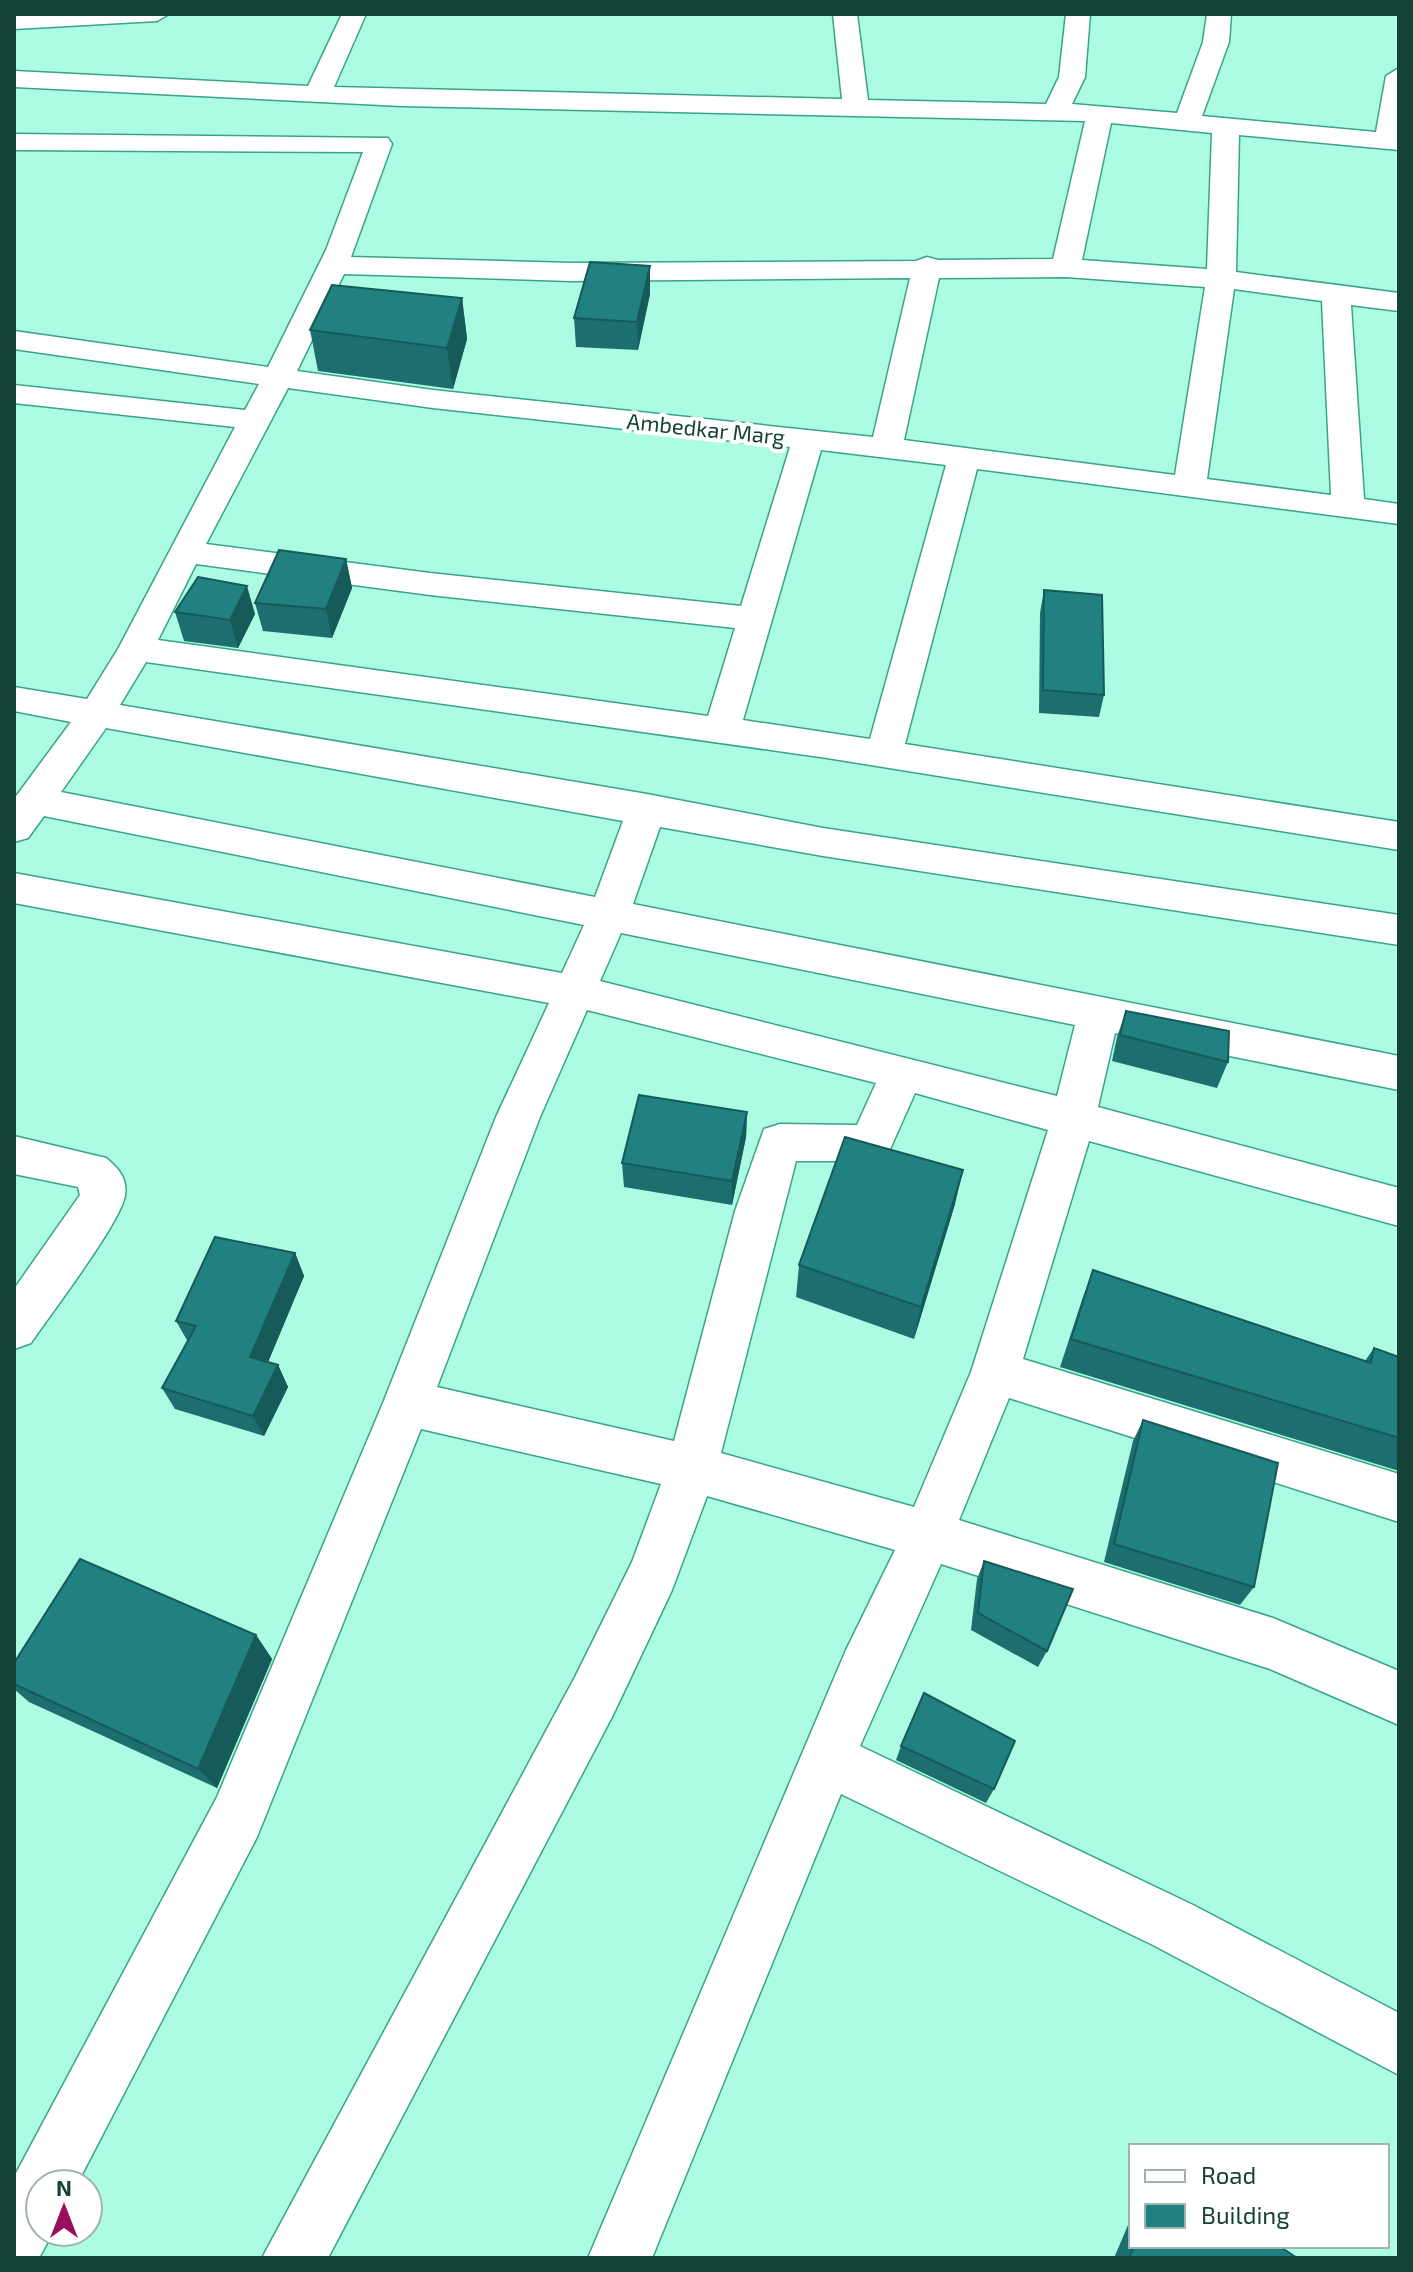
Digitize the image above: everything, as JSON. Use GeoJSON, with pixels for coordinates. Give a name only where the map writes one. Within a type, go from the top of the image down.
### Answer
{"type":"FeatureCollection","features":[{"type":"Feature","properties":{"kind":"street"},"geometry":{"type":"LineString","coordinates":[[14,22],[157,14]]}},
{"type":"Feature","properties":{"kind":"street"},"geometry":{"type":"LineString","coordinates":[[317,95],[354,14]]}},
{"type":"Feature","properties":{"kind":"street"},"geometry":{"type":"LineString","coordinates":[[845,14],[856,107]]}},
{"type":"Feature","properties":{"kind":"street"},"geometry":{"type":"LineString","coordinates":[[1056,111],[1072,77],[1078,14]]}},
{"type":"Feature","properties":{"kind":"street"},"geometry":{"type":"LineString","coordinates":[[1187,122],[1216,42],[1219,14]]}},
{"type":"Feature","properties":{"kind":"street"},"geometry":{"type":"LineString","coordinates":[[14,79],[317,95],[1056,111],[1393,142],[1399,76]]}},
{"type":"Feature","properties":{"kind":"street"},"geometry":{"type":"LineString","coordinates":[[23,115],[52,80]]}},
{"type":"Feature","properties":{"kind":"street"},"geometry":{"type":"LineString","coordinates":[[1066,268],[1100,114]]}},
{"type":"Feature","properties":{"kind":"street"},"geometry":{"type":"LineString","coordinates":[[1190,487],[1221,279],[1226,126]]}},
{"type":"Feature","properties":{"kind":"street"},"geometry":{"type":"LineString","coordinates":[[14,142],[379,144],[363,199],[337,265],[136,649],[98,712],[24,814],[609,915],[1399,1073]]}},
{"type":"Feature","properties":{"kind":"street"},"geometry":{"type":"LineString","coordinates":[[337,265],[541,272],[927,266],[1066,268],[1221,279],[1399,302]]}},
{"type":"Feature","properties":{"kind":"street"},"geometry":{"type":"LineString","coordinates":[[886,448],[927,266]]}},
{"type":"Feature","properties":{"kind":"street"},"geometry":{"type":"LineString","coordinates":[[1336,292],[1348,508]]}},
{"type":"Feature","properties":{"kind":"street","name":"Ambedkar Marg"},"geometry":{"type":"LineString","coordinates":[[14,340],[277,379],[964,457],[1399,514]]}},
{"type":"Feature","properties":{"kind":"street"},"geometry":{"type":"LineString","coordinates":[[14,394],[254,420]]}},
{"type":"Feature","properties":{"kind":"street"},"geometry":{"type":"LineString","coordinates":[[722,731],[808,439]]}},
{"type":"Feature","properties":{"kind":"street"},"geometry":{"type":"LineString","coordinates":[[884,755],[964,457]]}},
{"type":"Feature","properties":{"kind":"street"},"geometry":{"type":"LineString","coordinates":[[185,552],[430,584],[755,619]]}},
{"type":"Feature","properties":{"kind":"street"},"geometry":{"type":"LineString","coordinates":[[136,649],[722,731],[1399,836]]}},
{"type":"Feature","properties":{"kind":"street"},"geometry":{"type":"LineString","coordinates":[[14,699],[647,808],[823,842],[1399,930]]}},
{"type":"Feature","properties":{"kind":"street"},"geometry":{"type":"LineString","coordinates":[[52,2168],[237,1817],[407,1403],[518,1117],[609,915],[647,808]]}},
{"type":"Feature","properties":{"kind":"street"},"geometry":{"type":"LineString","coordinates":[[14,888],[574,991],[902,1072],[1399,1207]]}},
{"type":"Feature","properties":{"kind":"street"},"geometry":{"type":"LineString","coordinates":[[620,2258],[830,1760],[865,1669],[928,1535],[995,1372],[1073,1119],[1099,1013]]}},
{"type":"Feature","properties":{"kind":"street"},"geometry":{"type":"LineString","coordinates":[[294,2258],[594,1696],[654,1572],[692,1468],[758,1211],[780,1142],[871,1143],[902,1072]]}},
{"type":"Feature","properties":{"kind":"street"},"geometry":{"type":"LineString","coordinates":[[14,1155],[90,1171],[102,1181],[103,1195],[98,1207],[14,1328]]}},
{"type":"Feature","properties":{"kind":"street"},"geometry":{"type":"LineString","coordinates":[[995,1372],[1399,1498]]}},
{"type":"Feature","properties":{"kind":"street"},"geometry":{"type":"LineString","coordinates":[[407,1403],[692,1468],[928,1535],[1273,1644],[1399,1698]]}},
{"type":"Feature","properties":{"kind":"street"},"geometry":{"type":"LineString","coordinates":[[830,1760],[1173,1925],[1399,2045]]}},
{"type":"Feature","properties":{"kind":"street"},"geometry":{"type":"LineString","coordinates":[[14,2241],[24,2222]]}},
{"type":"Feature","properties":{"kind":"building"},"geometry":{"type":"Polygon","coordinates":[[[590,262],[650,266],[637,322],[574,318],[590,262]]]}},
{"type":"Feature","properties":{"kind":"building"},"geometry":{"type":"Polygon","coordinates":[[[332,285],[462,298],[447,348],[310,330],[332,285]]]}},
{"type":"Feature","properties":{"kind":"building"},"geometry":{"type":"Polygon","coordinates":[[[279,550],[346,559],[326,609],[255,603],[279,550]]]}},
{"type":"Feature","properties":{"kind":"building"},"geometry":{"type":"Polygon","coordinates":[[[198,577],[247,586],[230,620],[175,612],[198,577]]]}},
{"type":"Feature","properties":{"kind":"building"},"geometry":{"type":"Polygon","coordinates":[[[1044,590],[1102,595],[1104,695],[1043,690],[1044,590]]]}},
{"type":"Feature","properties":{"kind":"building"},"geometry":{"type":"Polygon","coordinates":[[[1126,1011],[1229,1031],[1228,1062],[1120,1035],[1126,1011]]]}},
{"type":"Feature","properties":{"kind":"building"},"geometry":{"type":"Polygon","coordinates":[[[639,1095],[747,1112],[732,1181],[622,1163],[639,1095]]]}},
{"type":"Feature","properties":{"kind":"building"},"geometry":{"type":"Polygon","coordinates":[[[845,1137],[963,1170],[921,1307],[799,1265],[845,1137]]]}},
{"type":"Feature","properties":{"kind":"building"},"geometry":{"type":"Polygon","coordinates":[[[215,1237],[295,1253],[250,1357],[278,1365],[253,1416],[162,1388],[196,1326],[176,1321],[215,1237]]]}},
{"type":"Feature","properties":{"kind":"building"},"geometry":{"type":"Polygon","coordinates":[[[1093,1270],[1371,1363],[1374,1348],[1399,1357],[1399,1438],[1071,1339],[1093,1270]]]}},
{"type":"Feature","properties":{"kind":"building"},"geometry":{"type":"Polygon","coordinates":[[[1143,1420],[1278,1463],[1254,1587],[1114,1544],[1143,1420]]]}},
{"type":"Feature","properties":{"kind":"building"},"geometry":{"type":"Polygon","coordinates":[[[80,1559],[256,1635],[198,1769],[14,1684],[14,1663],[80,1559]]]}},
{"type":"Feature","properties":{"kind":"building"},"geometry":{"type":"Polygon","coordinates":[[[984,1561],[1073,1589],[1047,1651],[978,1613],[984,1561]]]}},
{"type":"Feature","properties":{"kind":"building"},"geometry":{"type":"Polygon","coordinates":[[[924,1693],[1015,1741],[994,1789],[901,1746],[924,1693]]]}},
{"type":"Feature","properties":{"kind":"building"},"geometry":{"type":"Polygon","coordinates":[[[1133,2248],[1282,2248],[1297,2258],[1129,2258],[1133,2248]]]}}]}
